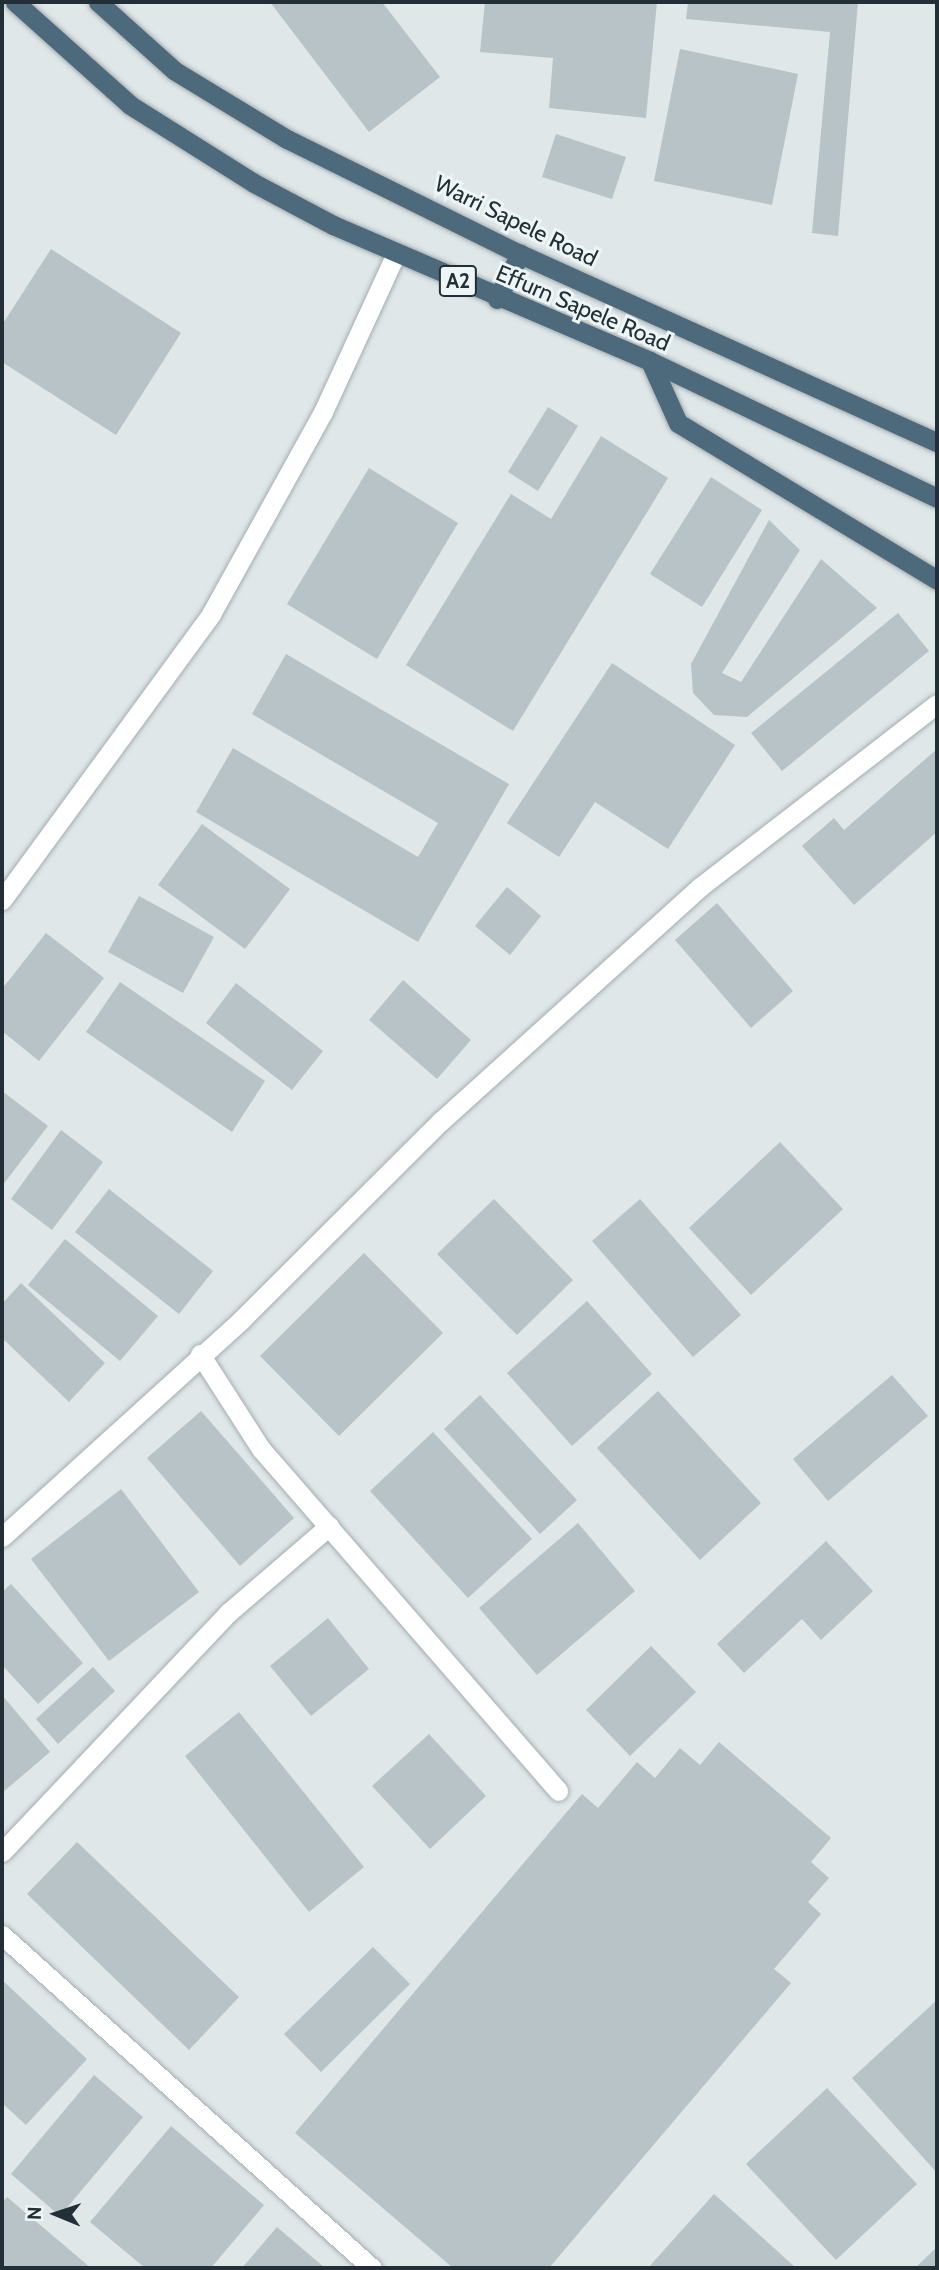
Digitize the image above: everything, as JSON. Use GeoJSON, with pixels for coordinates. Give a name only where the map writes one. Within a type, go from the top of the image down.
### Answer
{"type":"FeatureCollection","features":[{"type":"Feature","properties":{"kind":"highway","name":"Effurn Sapele Road"},"geometry":{"type":"LineString","coordinates":[[15,2],[130,105],[254,183],[497,299],[650,361],[937,498]]}},
{"type":"Feature","properties":{"kind":"highway","name":"Warri Sapele Road"},"geometry":{"type":"LineString","coordinates":[[98,2],[175,71],[287,139],[520,254],[937,442]]}},
{"type":"Feature","properties":{"kind":"highway"},"geometry":{"type":"LineString","coordinates":[[497,299],[520,254]]}},
{"type":"Feature","properties":{"kind":"highway"},"geometry":{"type":"LineString","coordinates":[[650,361],[678,423],[937,580]]}},
{"type":"Feature","properties":{"kind":"street"},"geometry":{"type":"LineString","coordinates":[[2,900],[211,614],[323,412],[396,253]]}},
{"type":"Feature","properties":{"kind":"street"},"geometry":{"type":"LineString","coordinates":[[2,1537],[200,1354],[242,1320],[441,1121],[701,887],[937,704]]}},
{"type":"Feature","properties":{"kind":"street"},"geometry":{"type":"LineString","coordinates":[[200,1354],[261,1449],[558,1791]]}},
{"type":"Feature","properties":{"kind":"street"},"geometry":{"type":"LineString","coordinates":[[2,1852],[229,1612],[329,1526]]}},
{"type":"Feature","properties":{"kind":"street"},"geometry":{"type":"LineString","coordinates":[[2,1935],[372,2268]]}},
{"type":"Feature","properties":{"kind":"building"},"geometry":{"type":"Polygon","coordinates":[[[270,2],[382,2],[440,77],[369,132],[270,2]]]}},
{"type":"Feature","properties":{"kind":"building"},"geometry":{"type":"Polygon","coordinates":[[[485,2],[657,2],[646,118],[549,108],[553,58],[480,52],[485,2]]]}},
{"type":"Feature","properties":{"kind":"building"},"geometry":{"type":"Polygon","coordinates":[[[688,2],[858,2],[838,236],[812,233],[830,32],[686,19],[688,2]]]}},
{"type":"Feature","properties":{"kind":"building"},"geometry":{"type":"Polygon","coordinates":[[[680,49],[798,74],[772,205],[654,181],[680,49]]]}},
{"type":"Feature","properties":{"kind":"building"},"geometry":{"type":"Polygon","coordinates":[[[556,134],[626,157],[612,199],[542,177],[556,134]]]}},
{"type":"Feature","properties":{"kind":"building"},"geometry":{"type":"Polygon","coordinates":[[[51,249],[181,333],[116,435],[2,362],[2,325],[51,249]]]}},
{"type":"Feature","properties":{"kind":"building"},"geometry":{"type":"Polygon","coordinates":[[[548,407],[578,426],[538,491],[508,472],[548,407]]]}},
{"type":"Feature","properties":{"kind":"building"},"geometry":{"type":"Polygon","coordinates":[[[601,436],[668,478],[513,731],[406,665],[511,494],[551,519],[601,436]]]}},
{"type":"Feature","properties":{"kind":"building"},"geometry":{"type":"Polygon","coordinates":[[[369,468],[458,523],[377,659],[287,604],[369,468]]]}},
{"type":"Feature","properties":{"kind":"building"},"geometry":{"type":"Polygon","coordinates":[[[711,477],[762,510],[702,607],[650,574],[711,477]]]}},
{"type":"Feature","properties":{"kind":"building"},"geometry":{"type":"Polygon","coordinates":[[[769,520],[800,550],[722,673],[741,682],[821,559],[877,608],[747,717],[714,715],[693,693],[691,664],[769,520]]]}},
{"type":"Feature","properties":{"kind":"building"},"geometry":{"type":"Polygon","coordinates":[[[898,613],[929,651],[782,771],[751,733],[898,613]]]}},
{"type":"Feature","properties":{"kind":"building"},"geometry":{"type":"Polygon","coordinates":[[[286,654],[509,784],[418,942],[196,812],[233,748],[418,857],[438,823],[252,714],[286,654]]]}},
{"type":"Feature","properties":{"kind":"building"},"geometry":{"type":"Polygon","coordinates":[[[612,663],[735,745],[668,849],[595,802],[559,857],[507,823],[612,663]]]}},
{"type":"Feature","properties":{"kind":"building"},"geometry":{"type":"Polygon","coordinates":[[[937,749],[937,832],[854,905],[802,846],[834,818],[844,830],[937,749]]]}},
{"type":"Feature","properties":{"kind":"building"},"geometry":{"type":"Polygon","coordinates":[[[202,824],[290,889],[245,949],[158,885],[202,824]]]}},
{"type":"Feature","properties":{"kind":"building"},"geometry":{"type":"Polygon","coordinates":[[[507,887],[541,916],[510,955],[475,926],[507,887]]]}},
{"type":"Feature","properties":{"kind":"building"},"geometry":{"type":"Polygon","coordinates":[[[139,896],[214,937],[183,993],[108,952],[139,896]]]}},
{"type":"Feature","properties":{"kind":"building"},"geometry":{"type":"Polygon","coordinates":[[[717,903],[793,991],[751,1028],[675,940],[717,903]]]}},
{"type":"Feature","properties":{"kind":"building"},"geometry":{"type":"Polygon","coordinates":[[[46,933],[104,978],[39,1061],[2,1031],[2,989],[46,933]]]}},
{"type":"Feature","properties":{"kind":"building"},"geometry":{"type":"Polygon","coordinates":[[[403,980],[471,1040],[437,1079],[369,1020],[403,980]]]}},
{"type":"Feature","properties":{"kind":"building"},"geometry":{"type":"Polygon","coordinates":[[[120,982],[265,1081],[232,1132],[86,1032],[120,982]]]}},
{"type":"Feature","properties":{"kind":"building"},"geometry":{"type":"Polygon","coordinates":[[[236,983],[323,1051],[292,1090],[206,1023],[236,983]]]}},
{"type":"Feature","properties":{"kind":"building"},"geometry":{"type":"Polygon","coordinates":[[[2,1091],[48,1126],[2,1186],[2,1091]]]}},
{"type":"Feature","properties":{"kind":"building"},"geometry":{"type":"Polygon","coordinates":[[[61,1130],[103,1162],[52,1230],[11,1199],[61,1130]]]}},
{"type":"Feature","properties":{"kind":"building"},"geometry":{"type":"Polygon","coordinates":[[[780,1142],[843,1209],[751,1295],[689,1228],[780,1142]]]}},
{"type":"Feature","properties":{"kind":"building"},"geometry":{"type":"Polygon","coordinates":[[[109,1189],[213,1271],[179,1314],[75,1232],[109,1189]]]}},
{"type":"Feature","properties":{"kind":"building"},"geometry":{"type":"Polygon","coordinates":[[[494,1199],[573,1280],[517,1335],[437,1254],[494,1199]]]}},
{"type":"Feature","properties":{"kind":"building"},"geometry":{"type":"Polygon","coordinates":[[[640,1199],[741,1315],[693,1357],[592,1241],[640,1199]]]}},
{"type":"Feature","properties":{"kind":"building"},"geometry":{"type":"Polygon","coordinates":[[[65,1239],[158,1316],[120,1361],[28,1285],[65,1239]]]}},
{"type":"Feature","properties":{"kind":"building"},"geometry":{"type":"Polygon","coordinates":[[[364,1253],[443,1333],[339,1436],[260,1356],[364,1253]]]}},
{"type":"Feature","properties":{"kind":"building"},"geometry":{"type":"Polygon","coordinates":[[[21,1283],[105,1363],[69,1402],[2,1338],[2,1304],[21,1283]]]}},
{"type":"Feature","properties":{"kind":"building"},"geometry":{"type":"Polygon","coordinates":[[[587,1301],[652,1374],[572,1446],[507,1373],[587,1301]]]}},
{"type":"Feature","properties":{"kind":"building"},"geometry":{"type":"Polygon","coordinates":[[[892,1375],[928,1416],[828,1501],[793,1459],[892,1375]]]}},
{"type":"Feature","properties":{"kind":"building"},"geometry":{"type":"Polygon","coordinates":[[[658,1391],[761,1503],[700,1560],[597,1448],[658,1391]]]}},
{"type":"Feature","properties":{"kind":"building"},"geometry":{"type":"Polygon","coordinates":[[[480,1395],[577,1500],[540,1534],[444,1429],[480,1395]]]}},
{"type":"Feature","properties":{"kind":"building"},"geometry":{"type":"Polygon","coordinates":[[[201,1411],[294,1518],[240,1566],[147,1458],[201,1411]]]}},
{"type":"Feature","properties":{"kind":"building"},"geometry":{"type":"Polygon","coordinates":[[[433,1432],[532,1539],[468,1598],[370,1491],[433,1432]]]}},
{"type":"Feature","properties":{"kind":"building"},"geometry":{"type":"Polygon","coordinates":[[[121,1489],[199,1592],[109,1661],[31,1559],[121,1489]]]}},
{"type":"Feature","properties":{"kind":"building"},"geometry":{"type":"Polygon","coordinates":[[[578,1523],[635,1591],[537,1675],[479,1608],[578,1523]]]}},
{"type":"Feature","properties":{"kind":"building"},"geometry":{"type":"Polygon","coordinates":[[[826,1541],[873,1591],[821,1640],[802,1619],[744,1673],[717,1644],[826,1541]]]}},
{"type":"Feature","properties":{"kind":"building"},"geometry":{"type":"Polygon","coordinates":[[[11,1584],[83,1663],[38,1704],[2,1665],[2,1592],[11,1584]]]}},
{"type":"Feature","properties":{"kind":"building"},"geometry":{"type":"Polygon","coordinates":[[[328,1618],[369,1669],[311,1716],[270,1666],[328,1618]]]}},
{"type":"Feature","properties":{"kind":"building"},"geometry":{"type":"Polygon","coordinates":[[[651,1646],[696,1692],[630,1756],[586,1710],[651,1646]]]}},
{"type":"Feature","properties":{"kind":"building"},"geometry":{"type":"Polygon","coordinates":[[[93,1667],[115,1691],[58,1744],[36,1719],[93,1667]]]}},
{"type":"Feature","properties":{"kind":"building"},"geometry":{"type":"Polygon","coordinates":[[[2,1695],[50,1752],[2,1793],[2,1695]]]}},
{"type":"Feature","properties":{"kind":"building"},"geometry":{"type":"Polygon","coordinates":[[[239,1712],[364,1867],[309,1912],[185,1756],[239,1712]]]}},
{"type":"Feature","properties":{"kind":"building"},"geometry":{"type":"Polygon","coordinates":[[[429,1734],[486,1796],[430,1849],[372,1786],[429,1734]]]}},
{"type":"Feature","properties":{"kind":"building"},"geometry":{"type":"Polygon","coordinates":[[[719,1742],[831,1838],[811,1862],[829,1878],[808,1902],[821,1914],[774,1969],[791,1983],[549,2268],[453,2268],[295,2133],[582,1794],[598,1808],[637,1762],[655,1778],[680,1748],[700,1765],[719,1742]]]}},
{"type":"Feature","properties":{"kind":"building"},"geometry":{"type":"Polygon","coordinates":[[[77,1842],[239,1997],[189,2050],[27,1894],[77,1842]]]}},
{"type":"Feature","properties":{"kind":"building"},"geometry":{"type":"Polygon","coordinates":[[[373,1947],[410,1984],[321,2072],[284,2034],[373,1947]]]}},
{"type":"Feature","properties":{"kind":"building"},"geometry":{"type":"Polygon","coordinates":[[[2,1980],[87,2059],[26,2125],[2,2103],[2,1980]]]}},
{"type":"Feature","properties":{"kind":"building"},"geometry":{"type":"Polygon","coordinates":[[[937,2000],[937,2173],[852,2078],[937,2000]]]}},
{"type":"Feature","properties":{"kind":"building"},"geometry":{"type":"Polygon","coordinates":[[[94,2075],[143,2117],[60,2216],[11,2174],[94,2075]]]}},
{"type":"Feature","properties":{"kind":"building"},"geometry":{"type":"Polygon","coordinates":[[[827,2088],[917,2184],[836,2260],[746,2164],[827,2088]]]}},
{"type":"Feature","properties":{"kind":"building"},"geometry":{"type":"Polygon","coordinates":[[[171,2126],[264,2205],[211,2268],[145,2268],[90,2222],[171,2126]]]}},
{"type":"Feature","properties":{"kind":"building"},"geometry":{"type":"Polygon","coordinates":[[[714,2194],[796,2268],[648,2268],[714,2194]]]}},
{"type":"Feature","properties":{"kind":"building"},"geometry":{"type":"Polygon","coordinates":[[[7,2197],[91,2268],[2,2268],[2,2203],[7,2197]]]}},
{"type":"Feature","properties":{"kind":"building"},"geometry":{"type":"Polygon","coordinates":[[[277,2227],[325,2268],[242,2268],[277,2227]]]}},
{"type":"Feature","properties":{"kind":"building"},"geometry":{"type":"Polygon","coordinates":[[[937,2247],[937,2268],[915,2268],[937,2247]]]}}]}
